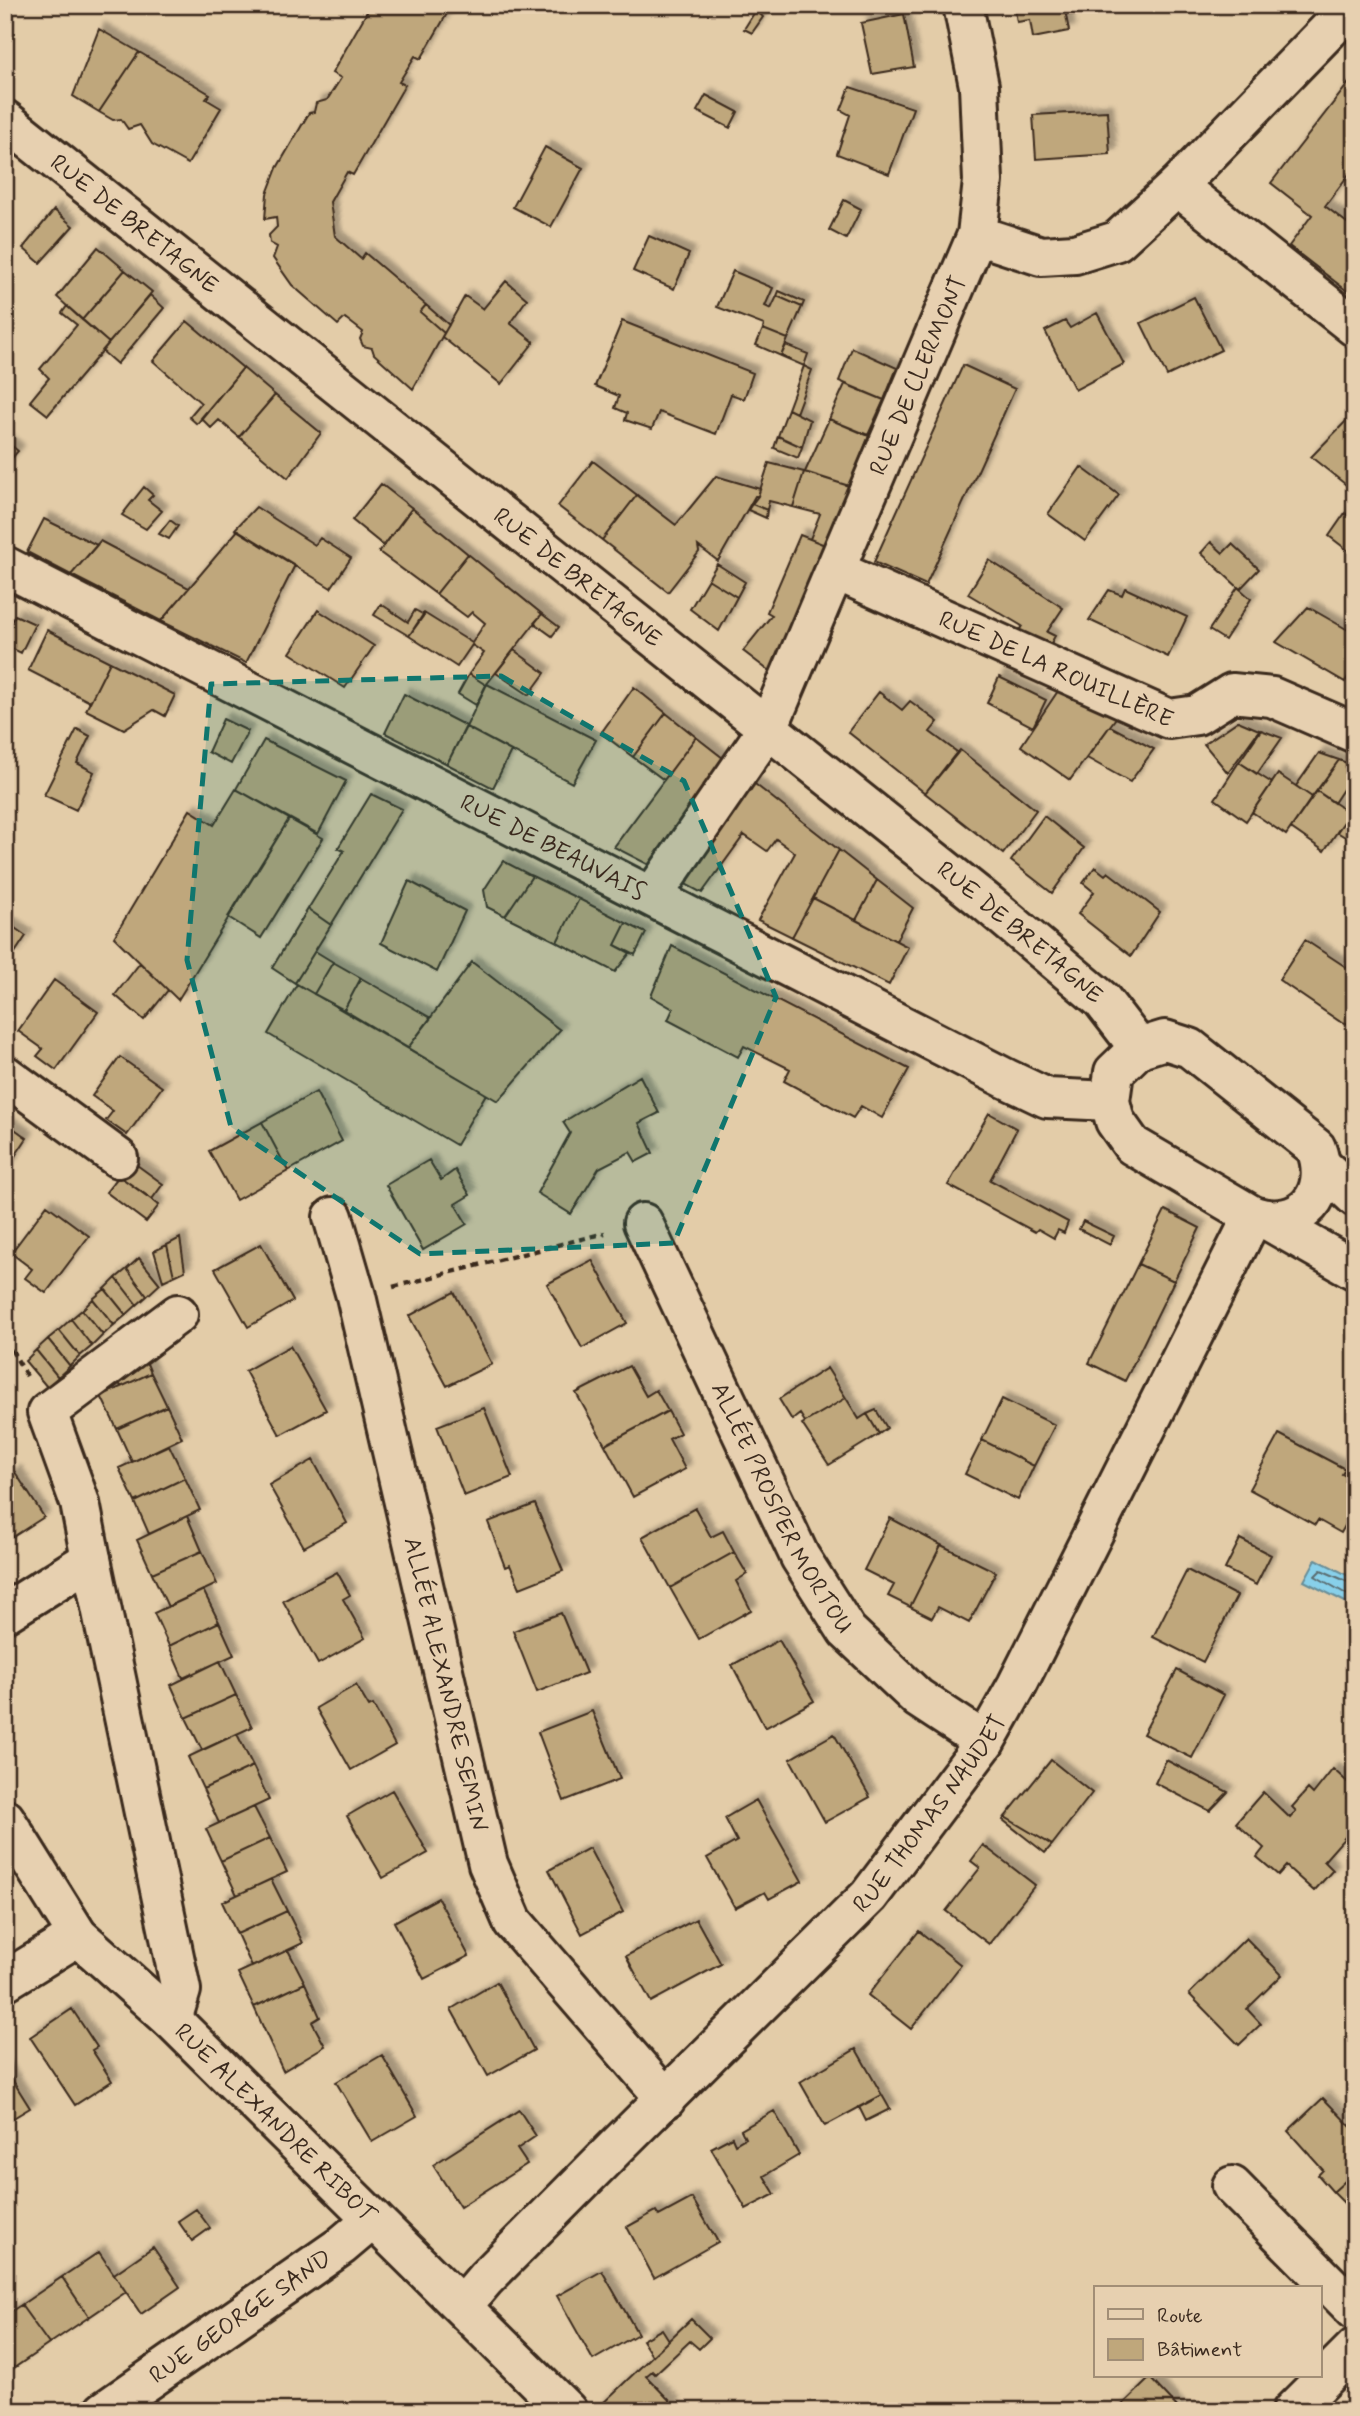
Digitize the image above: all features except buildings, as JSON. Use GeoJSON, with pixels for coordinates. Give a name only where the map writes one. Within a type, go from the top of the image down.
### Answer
{"type":"FeatureCollection","features":[{"type":"Feature","properties":{"kind":"street","name":"RUE DE CLERMONT"},"geometry":{"type":"LineString","coordinates":[[653,895],[768,728],[837,571],[977,235],[983,181],[979,86],[963,5]]}},
{"type":"Feature","properties":{"kind":"street"},"geometry":{"type":"LineString","coordinates":[[977,235],[1041,256],[1075,254],[1117,241],[1177,186],[1353,5]]}},
{"type":"Feature","properties":{"kind":"street","name":"RUE DE BRETAGNE"},"geometry":{"type":"LineString","coordinates":[[5,120],[987,902],[1102,1000],[1139,1048]]}},
{"type":"Feature","properties":{"kind":"street"},"geometry":{"type":"LineString","coordinates":[[1177,186],[1355,327]]}},
{"type":"Feature","properties":{"kind":"street","name":"RUE DE BEAUVAIS"},"geometry":{"type":"LineString","coordinates":[[5,566],[1047,1098],[1110,1101]]}},
{"type":"Feature","properties":{"kind":"street","name":"RUE DE LA ROUILLÈRE"},"geometry":{"type":"LineString","coordinates":[[837,571],[1169,719],[1197,715],[1232,693],[1272,697],[1355,733]]}},
{"type":"Feature","properties":{"kind":"street"},"geometry":{"type":"LineString","coordinates":[[1355,1197],[1323,1167],[1316,1148],[1190,1048],[1165,1040],[1139,1048],[1114,1072],[1110,1101],[1115,1121],[1132,1145],[1355,1270]]}},
{"type":"Feature","properties":{"kind":"street"},"geometry":{"type":"LineString","coordinates":[[5,1075],[118,1158]]}},
{"type":"Feature","properties":{"kind":"street"},"geometry":{"type":"LineString","coordinates":[[1261,1218],[1302,1214],[1317,1195],[1323,1167]]}},
{"type":"Feature","properties":{"kind":"street","name":"ALLÉE ALEXANDRE SEMIN"},"geometry":{"type":"LineString","coordinates":[[333,1217],[356,1296],[488,1864],[513,1923],[666,2099]]}},
{"type":"Feature","properties":{"kind":"street","name":"RUE THOMAS NAUDET"},"geometry":{"type":"LineString","coordinates":[[463,2305],[485,2278],[869,1896],[985,1742],[1261,1218]]}},
{"type":"Feature","properties":{"kind":"street","name":"ALLÉE PROSPER MORTOU"},"geometry":{"type":"LineString","coordinates":[[643,1223],[800,1557],[847,1631],[918,1698],[985,1742]]}},
{"type":"Feature","properties":{"kind":"street"},"geometry":{"type":"LineString","coordinates":[[172,2020],[181,1990],[80,1503],[47,1412],[177,1314]]}},
{"type":"Feature","properties":{"kind":"street"},"geometry":{"type":"LineString","coordinates":[[5,1613],[91,1559]]}},
{"type":"Feature","properties":{"kind":"street","name":"RUE ALEXANDRE RIBOT"},"geometry":{"type":"LineString","coordinates":[[5,1819],[78,1936],[172,2020],[463,2305],[567,2411]]}},
{"type":"Feature","properties":{"kind":"street"},"geometry":{"type":"LineString","coordinates":[[5,1980],[78,1936]]}},
{"type":"Feature","properties":{"kind":"street"},"geometry":{"type":"LineString","coordinates":[[1232,2186],[1355,2310]]}},
{"type":"Feature","properties":{"kind":"street","name":"RUE GEORGE SAND"},"geometry":{"type":"LineString","coordinates":[[104,2411],[341,2246],[373,2219]]}},
{"type":"Feature","properties":{"kind":"street"},"geometry":{"type":"LineString","coordinates":[[1292,2411],[1355,2348]]}},
{"type":"Feature","properties":{"kind":"path"},"geometry":{"type":"LineString","coordinates":[[356,1296],[643,1223]]}},
{"type":"Feature","properties":{"kind":"highlighted area"},"geometry":{"type":"Polygon","coordinates":[[[501,676],[684,781],[776,997],[674,1243],[420,1254],[231,1127],[187,960],[211,684],[501,676]]]}},
{"type":"Feature","properties":{"kind":"water"},"geometry":{"type":"Polygon","coordinates":[[[1316,1559],[1355,1579],[1355,1607],[1304,1581],[1316,1559]]]}}]}
